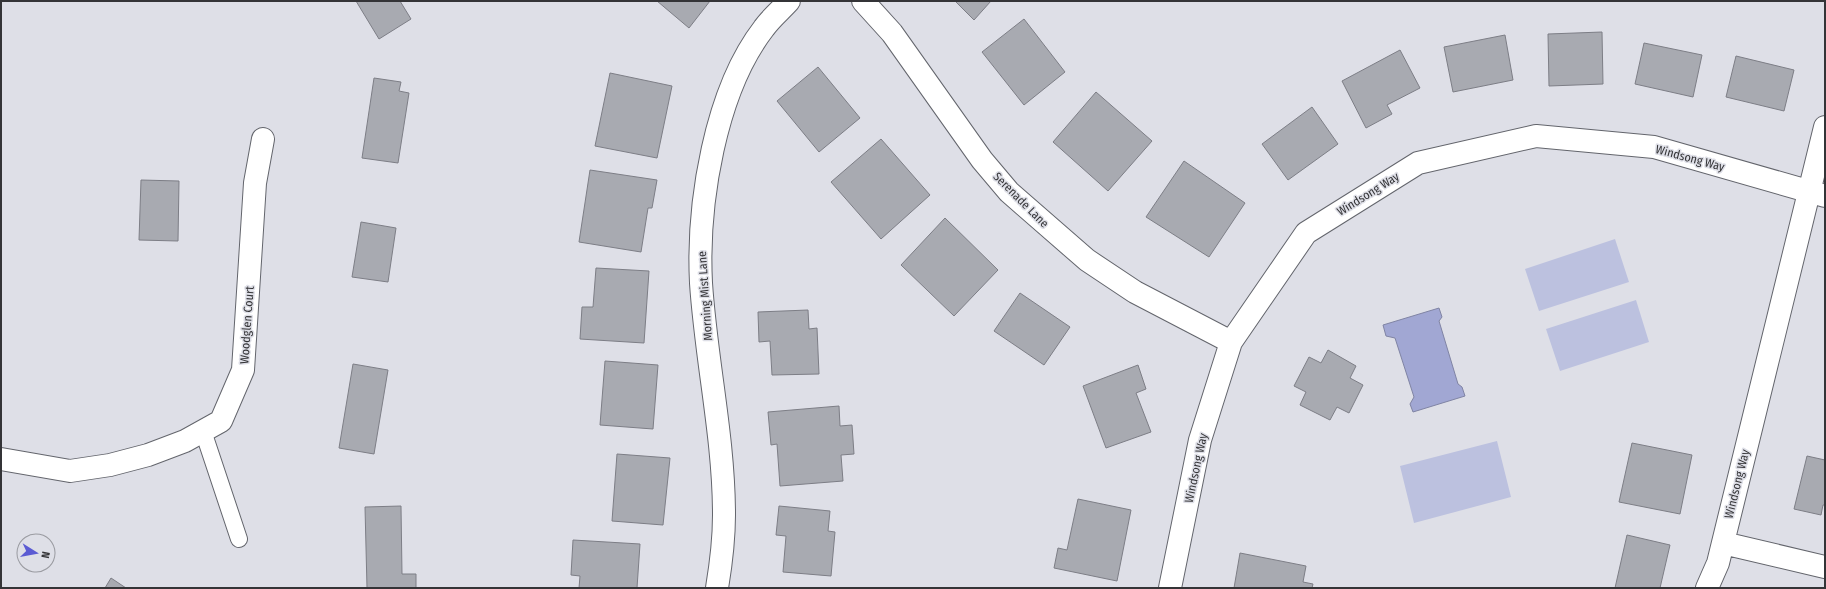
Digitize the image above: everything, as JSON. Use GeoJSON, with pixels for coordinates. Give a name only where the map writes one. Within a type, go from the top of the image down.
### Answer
{"type":"FeatureCollection","features":[{"type":"Feature","properties":{"kind":"street","name":"Morning Mist Lane"},"geometry":{"type":"LineString","coordinates":[[717,588],[724,515],[721,469],[701,283],[701,236],[706,192],[715,141],[727,98],[743,62],[764,28],[789,1]]}},
{"type":"Feature","properties":{"kind":"street","name":"Serenade Lane"},"geometry":{"type":"LineString","coordinates":[[863,1],[892,33],[982,160],[1009,192],[1087,260],[1135,292],[1231,342]]}},
{"type":"Feature","properties":{"kind":"street","name":"Windsong Way"},"geometry":{"type":"LineString","coordinates":[[1707,588],[1718,563],[1817,193],[1825,127]]}},
{"type":"Feature","properties":{"kind":"street","name":"Windsong Way"},"geometry":{"type":"LineString","coordinates":[[1170,588],[1200,440],[1231,342],[1306,233],[1418,163],[1536,136],[1654,147],[1817,193]]}},
{"type":"Feature","properties":{"kind":"street","name":"Woodglen Court"},"geometry":{"type":"LineString","coordinates":[[1,459],[70,471],[94,468],[148,455],[185,441],[221,421],[243,370],[255,183],[263,139]]}},
{"type":"Feature","properties":{"kind":"street"},"geometry":{"type":"LineString","coordinates":[[1723,543],[1825,567]]}},
{"type":"Feature","properties":{"kind":"lane"},"geometry":{"type":"LineString","coordinates":[[203,431],[239,539]]}},
{"type":"Feature","properties":{"kind":"shaded area"},"geometry":{"type":"Polygon","coordinates":[[[1615,239],[1629,282],[1539,311],[1525,269],[1615,239]]]}},
{"type":"Feature","properties":{"kind":"shaded area"},"geometry":{"type":"Polygon","coordinates":[[[1636,300],[1649,342],[1560,371],[1546,329],[1636,300]]]}},
{"type":"Feature","properties":{"kind":"shaded area"},"geometry":{"type":"Polygon","coordinates":[[[1439,308],[1442,317],[1439,321],[1458,384],[1462,387],[1465,396],[1413,412],[1410,404],[1414,397],[1395,338],[1386,336],[1383,325],[1439,308]]]}},
{"type":"Feature","properties":{"kind":"shaded area"},"geometry":{"type":"Polygon","coordinates":[[[1497,441],[1511,497],[1414,523],[1400,466],[1497,441]]]}},
{"type":"Feature","properties":{"kind":"building"},"geometry":{"type":"Polygon","coordinates":[[[356,1],[400,1],[411,19],[379,39],[356,1]]]}},
{"type":"Feature","properties":{"kind":"building"},"geometry":{"type":"Polygon","coordinates":[[[657,1],[710,1],[689,28],[657,1]]]}},
{"type":"Feature","properties":{"kind":"building"},"geometry":{"type":"Polygon","coordinates":[[[955,1],[991,1],[974,20],[955,1]]]}},
{"type":"Feature","properties":{"kind":"building"},"geometry":{"type":"Polygon","coordinates":[[[1024,19],[1065,72],[1024,105],[982,52],[1024,19]]]}},
{"type":"Feature","properties":{"kind":"building"},"geometry":{"type":"Polygon","coordinates":[[[1602,32],[1603,84],[1549,86],[1548,34],[1602,32]]]}},
{"type":"Feature","properties":{"kind":"building"},"geometry":{"type":"Polygon","coordinates":[[[1505,35],[1513,80],[1453,92],[1444,47],[1505,35]]]}},
{"type":"Feature","properties":{"kind":"building"},"geometry":{"type":"Polygon","coordinates":[[[1644,43],[1702,55],[1693,97],[1635,84],[1644,43]]]}},
{"type":"Feature","properties":{"kind":"building"},"geometry":{"type":"Polygon","coordinates":[[[1400,50],[1420,88],[1387,105],[1392,114],[1366,128],[1342,81],[1400,50]]]}},
{"type":"Feature","properties":{"kind":"building"},"geometry":{"type":"Polygon","coordinates":[[[1736,56],[1794,70],[1784,111],[1726,97],[1736,56]]]}},
{"type":"Feature","properties":{"kind":"building"},"geometry":{"type":"Polygon","coordinates":[[[818,67],[860,118],[819,152],[777,101],[818,67]]]}},
{"type":"Feature","properties":{"kind":"building"},"geometry":{"type":"Polygon","coordinates":[[[610,73],[672,86],[657,158],[595,146],[610,73]]]}},
{"type":"Feature","properties":{"kind":"building"},"geometry":{"type":"Polygon","coordinates":[[[374,78],[401,82],[399,91],[409,93],[398,163],[362,158],[374,78]]]}},
{"type":"Feature","properties":{"kind":"building"},"geometry":{"type":"Polygon","coordinates":[[[1096,92],[1152,141],[1108,191],[1053,142],[1096,92]]]}},
{"type":"Feature","properties":{"kind":"building"},"geometry":{"type":"Polygon","coordinates":[[[1312,107],[1338,144],[1288,180],[1262,144],[1312,107]]]}},
{"type":"Feature","properties":{"kind":"building"},"geometry":{"type":"Polygon","coordinates":[[[881,139],[930,195],[881,239],[831,182],[881,139]]]}},
{"type":"Feature","properties":{"kind":"building"},"geometry":{"type":"Polygon","coordinates":[[[1184,161],[1245,203],[1209,257],[1146,217],[1184,161]]]}},
{"type":"Feature","properties":{"kind":"building"},"geometry":{"type":"Polygon","coordinates":[[[590,170],[657,180],[652,208],[648,208],[641,252],[579,242],[590,170]]]}},
{"type":"Feature","properties":{"kind":"building"},"geometry":{"type":"Polygon","coordinates":[[[141,180],[179,181],[178,241],[139,240],[141,180]]]}},
{"type":"Feature","properties":{"kind":"building"},"geometry":{"type":"Polygon","coordinates":[[[945,218],[998,270],[954,316],[901,265],[945,218]]]}},
{"type":"Feature","properties":{"kind":"building"},"geometry":{"type":"Polygon","coordinates":[[[361,222],[396,228],[388,282],[352,277],[361,222]]]}},
{"type":"Feature","properties":{"kind":"building"},"geometry":{"type":"Polygon","coordinates":[[[596,268],[649,271],[644,343],[580,339],[582,307],[593,307],[596,268]]]}},
{"type":"Feature","properties":{"kind":"building"},"geometry":{"type":"Polygon","coordinates":[[[1020,293],[1070,327],[1044,365],[994,331],[1020,293]]]}},
{"type":"Feature","properties":{"kind":"building"},"geometry":{"type":"Polygon","coordinates":[[[808,310],[809,329],[817,328],[819,374],[772,375],[770,341],[759,342],[758,312],[808,310]]]}},
{"type":"Feature","properties":{"kind":"building"},"geometry":{"type":"Polygon","coordinates":[[[1328,350],[1356,366],[1350,378],[1363,385],[1349,413],[1337,407],[1330,420],[1300,405],[1306,392],[1294,386],[1309,357],[1321,363],[1328,350]]]}},
{"type":"Feature","properties":{"kind":"building"},"geometry":{"type":"Polygon","coordinates":[[[605,361],[658,365],[653,429],[600,425],[605,361]]]}},
{"type":"Feature","properties":{"kind":"building"},"geometry":{"type":"Polygon","coordinates":[[[353,364],[388,370],[374,454],[339,448],[353,364]]]}},
{"type":"Feature","properties":{"kind":"building"},"geometry":{"type":"Polygon","coordinates":[[[1138,365],[1146,389],[1136,393],[1151,432],[1106,448],[1083,386],[1138,365]]]}},
{"type":"Feature","properties":{"kind":"building"},"geometry":{"type":"Polygon","coordinates":[[[839,406],[840,426],[852,425],[854,454],[841,455],[843,481],[780,486],[777,444],[771,445],[768,412],[839,406]]]}},
{"type":"Feature","properties":{"kind":"building"},"geometry":{"type":"Polygon","coordinates":[[[1632,443],[1692,455],[1680,514],[1619,502],[1632,443]]]}},
{"type":"Feature","properties":{"kind":"building"},"geometry":{"type":"Polygon","coordinates":[[[617,454],[670,458],[663,525],[612,521],[617,454]]]}},
{"type":"Feature","properties":{"kind":"building"},"geometry":{"type":"Polygon","coordinates":[[[1807,456],[1825,460],[1825,505],[1823,505],[1821,515],[1794,509],[1807,456]]]}},
{"type":"Feature","properties":{"kind":"building"},"geometry":{"type":"Polygon","coordinates":[[[1078,499],[1131,510],[1117,581],[1054,568],[1058,548],[1067,550],[1078,499]]]}},
{"type":"Feature","properties":{"kind":"building"},"geometry":{"type":"Polygon","coordinates":[[[401,506],[402,574],[416,574],[416,588],[367,588],[365,507],[401,506]]]}},
{"type":"Feature","properties":{"kind":"building"},"geometry":{"type":"Polygon","coordinates":[[[779,506],[830,511],[828,531],[835,532],[831,576],[783,572],[786,536],[776,535],[779,506]]]}},
{"type":"Feature","properties":{"kind":"building"},"geometry":{"type":"Polygon","coordinates":[[[1627,535],[1670,545],[1660,588],[1615,588],[1627,535]]]}},
{"type":"Feature","properties":{"kind":"building"},"geometry":{"type":"Polygon","coordinates":[[[573,540],[640,544],[637,588],[579,588],[580,576],[571,575],[573,540]]]}},
{"type":"Feature","properties":{"kind":"building"},"geometry":{"type":"Polygon","coordinates":[[[1240,553],[1306,566],[1303,582],[1313,584],[1312,588],[1234,588],[1240,553]]]}},
{"type":"Feature","properties":{"kind":"building"},"geometry":{"type":"Polygon","coordinates":[[[111,578],[126,588],[105,588],[111,578]]]}}]}
